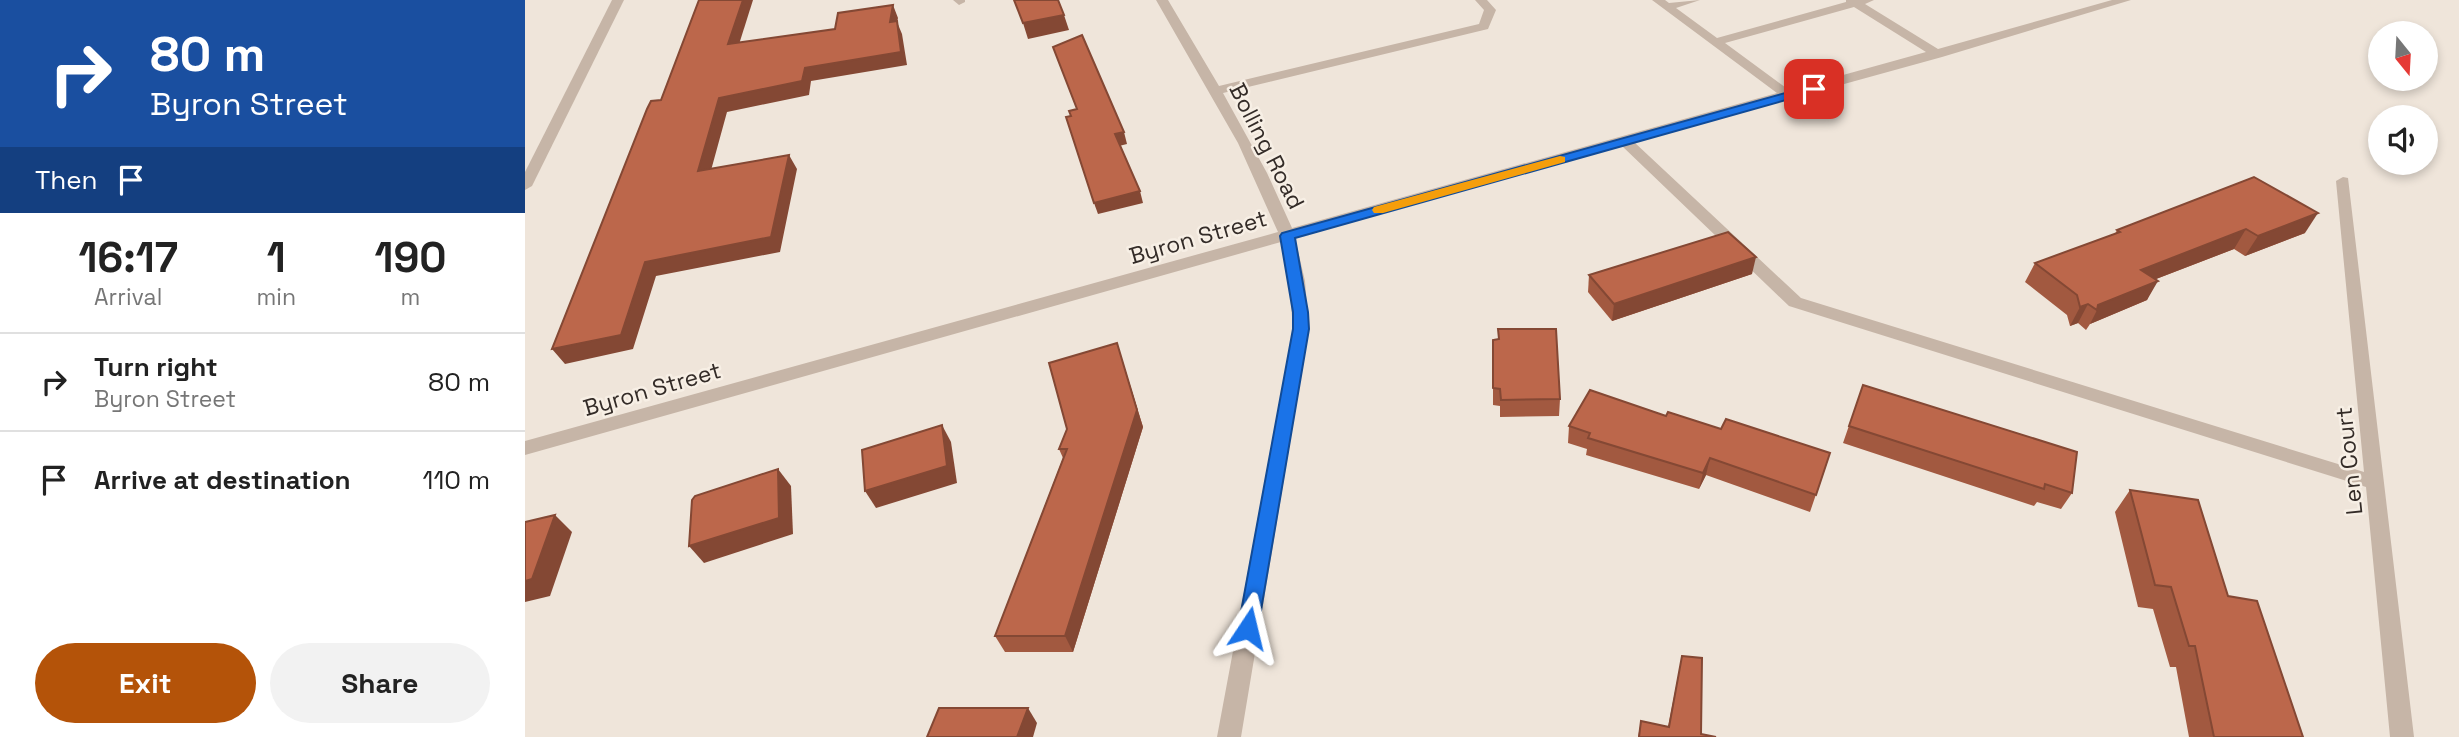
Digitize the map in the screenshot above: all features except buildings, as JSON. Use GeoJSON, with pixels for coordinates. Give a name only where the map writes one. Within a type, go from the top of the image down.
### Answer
{"type":"FeatureCollection","features":[{"type":"Feature","properties":{"kind":"street"},"geometry":{"type":"LineString","coordinates":[[525,186],[618,0]]}},
{"type":"Feature","properties":{"kind":"street","name":"Bolling Road"},"geometry":{"type":"LineString","coordinates":[[1162,0],[1258,171],[1287,236],[1301,312],[1301,329],[1229,737]]}},
{"type":"Feature","properties":{"kind":"street"},"geometry":{"type":"LineString","coordinates":[[1213,91],[1484,26],[1490,10],[1481,0]]}},
{"type":"Feature","properties":{"kind":"street"},"geometry":{"type":"LineString","coordinates":[[1663,4],[1694,0]]}},
{"type":"Feature","properties":{"kind":"street"},"geometry":{"type":"LineString","coordinates":[[1715,42],[1852,2],[1868,0]]}},
{"type":"Feature","properties":{"kind":"street","name":"Byron Street"},"geometry":{"type":"LineString","coordinates":[[525,448],[1789,96],[2120,1]]}},
{"type":"Feature","properties":{"kind":"street"},"geometry":{"type":"LineString","coordinates":[[1852,2],[1938,54]]}},
{"type":"Feature","properties":{"kind":"street"},"geometry":{"type":"LineString","coordinates":[[1663,4],[1789,96]]}},
{"type":"Feature","properties":{"kind":"street"},"geometry":{"type":"LineString","coordinates":[[1625,141],[1795,302],[2376,483]]}},
{"type":"Feature","properties":{"kind":"street","name":"Len Court"},"geometry":{"type":"LineString","coordinates":[[2343,181],[2402,737]]}},
{"type":"Feature","properties":{"kind":"slow traffic"},"geometry":{"type":"LineString","coordinates":[[1378,210],[1560,159]]}},
{"type":"Feature","properties":{"kind":"route"},"geometry":{"type":"LineString","coordinates":[[1248,628],[1301,329],[1301,312],[1287,236],[1814,89]]}}]}
